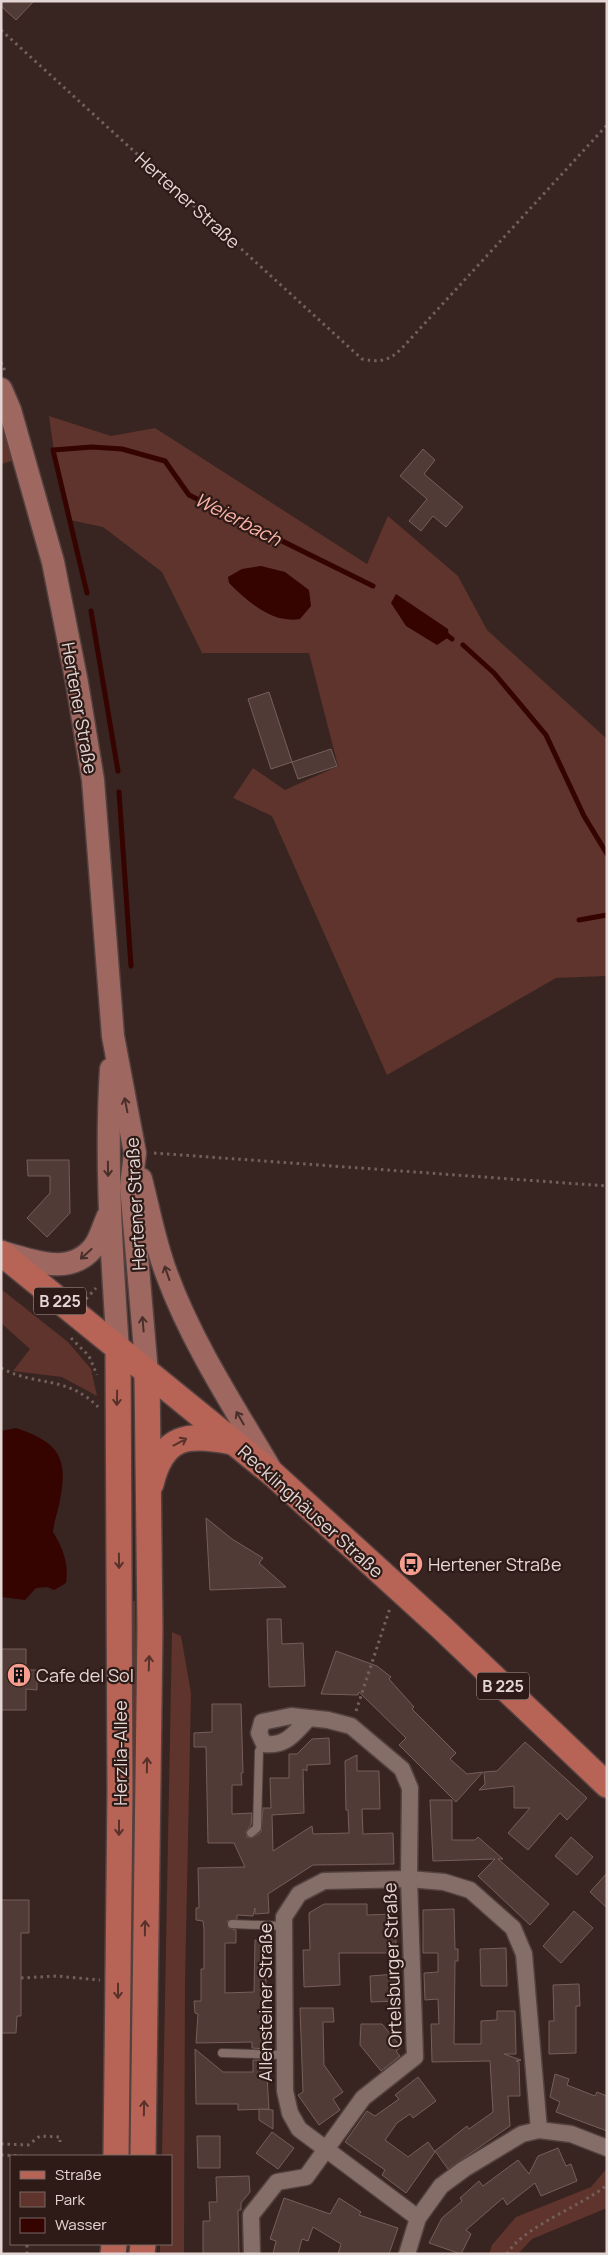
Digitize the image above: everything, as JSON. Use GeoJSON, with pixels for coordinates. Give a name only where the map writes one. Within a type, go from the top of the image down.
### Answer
{"type":"FeatureCollection","features":[{"type":"Feature","properties":{"kind":"main road","name":"Hertener Straße"},"geometry":{"type":"LineString","coordinates":[[1,389],[10,410],[53,562],[77,683],[94,790],[113,1036],[135,1153],[131,1186],[147,1373]]}},
{"type":"Feature","properties":{"kind":"main road","name":"Hertener Straße"},"geometry":{"type":"LineString","coordinates":[[113,1036],[107,1126],[109,1212],[118,1350]]}},
{"type":"Feature","properties":{"kind":"main road"},"geometry":{"type":"LineString","coordinates":[[135,1153],[166,1274],[214,1372],[274,1475]]}},
{"type":"Feature","properties":{"kind":"main road"},"geometry":{"type":"LineString","coordinates":[[1,1252],[60,1266],[78,1261],[94,1247],[109,1212]]}},
{"type":"Feature","properties":{"kind":"main road","name":"Recklinghäuser Straße"},"geometry":{"type":"LineString","coordinates":[[1,1252],[118,1350],[274,1475],[607,1785]]}},
{"type":"Feature","properties":{"kind":"main road","name":"Herzlia-Allee"},"geometry":{"type":"LineString","coordinates":[[116,2155],[120,1754],[118,1350]]}},
{"type":"Feature","properties":{"kind":"main road","name":"Herzlia-Allee"},"geometry":{"type":"LineString","coordinates":[[143,2155],[147,1712],[150,1630],[147,1373]]}},
{"type":"Feature","properties":{"kind":"main road"},"geometry":{"type":"LineString","coordinates":[[147,1496],[154,1471],[162,1455],[181,1439],[202,1436],[236,1443]]}},
{"type":"Feature","properties":{"kind":"street","name":"Ortelsburger Straße"},"geometry":{"type":"LineString","coordinates":[[252,2254],[251,2215],[277,2182],[306,2177],[363,2098],[415,2057],[409,1879],[410,1788],[402,1769],[351,1726],[309,1718],[291,1716],[262,1722],[259,1733],[264,1744]]}},
{"type":"Feature","properties":{"kind":"street"},"geometry":{"type":"LineString","coordinates":[[264,1744],[276,1745],[288,1739],[309,1718]]}},
{"type":"Feature","properties":{"kind":"street","name":"Allensteiner Straße"},"geometry":{"type":"LineString","coordinates":[[418,2218],[324,2150],[299,2129],[290,2113],[285,2091],[284,1917],[299,1894],[324,1881],[409,1879],[444,1882],[470,1890],[513,1928],[524,1954],[539,2130]]}},
{"type":"Feature","properties":{"kind":"street"},"geometry":{"type":"LineString","coordinates":[[408,2254],[418,2218],[441,2186],[464,2169],[522,2134],[539,2130],[571,2134],[607,2148]]}},
{"type":"Feature","properties":{"kind":"lane"},"geometry":{"type":"LineString","coordinates":[[251,1833],[257,1828],[259,1751],[264,1744]]}},
{"type":"Feature","properties":{"kind":"lane"},"geometry":{"type":"LineString","coordinates":[[232,1924],[284,1926]]}},
{"type":"Feature","properties":{"kind":"lane"},"geometry":{"type":"LineString","coordinates":[[222,2053],[285,2055]]}},
{"type":"Feature","properties":{"kind":"path","name":"Hertener Straße"},"geometry":{"type":"LineString","coordinates":[[1,30],[362,359],[380,363],[393,356],[416,334],[607,125]]}},
{"type":"Feature","properties":{"kind":"path"},"geometry":{"type":"LineString","coordinates":[[135,1153],[248,1158],[607,1186]]}},
{"type":"Feature","properties":{"kind":"path"},"geometry":{"type":"LineString","coordinates":[[1,1368],[18,1377],[43,1379],[68,1386],[86,1395],[103,1413]]}},
{"type":"Feature","properties":{"kind":"path"},"geometry":{"type":"LineString","coordinates":[[351,1726],[386,1619],[398,1589]]}},
{"type":"Feature","properties":{"kind":"path"},"geometry":{"type":"LineString","coordinates":[[21,1978],[56,1976],[103,1980]]}},
{"type":"Feature","properties":{"kind":"path"},"geometry":{"type":"LineString","coordinates":[[1,2144],[28,2145],[40,2136],[60,2137],[60,2142]]}},
{"type":"Feature","properties":{"kind":"path"},"geometry":{"type":"LineString","coordinates":[[507,2254],[510,2248],[536,2228],[595,2195],[607,2185]]}},
{"type":"Feature","properties":{"kind":"green space"},"geometry":{"type":"Polygon","coordinates":[[[1,389],[23,458],[1,464],[1,389]]]}},
{"type":"Feature","properties":{"kind":"green space"},"geometry":{"type":"Polygon","coordinates":[[[49,416],[111,436],[155,428],[367,564],[388,516],[458,576],[487,630],[607,739],[607,976],[556,978],[387,1075],[272,816],[233,798],[253,768],[285,790],[338,766],[309,653],[202,653],[162,572],[103,527],[70,520],[55,458],[49,416]]]}},
{"type":"Feature","properties":{"kind":"green space"},"geometry":{"type":"Polygon","coordinates":[[[1,1289],[68,1342],[91,1369],[97,1396],[62,1377],[13,1371],[30,1349],[1,1323],[1,1289]]]}},
{"type":"Feature","properties":{"kind":"green space"},"geometry":{"type":"Polygon","coordinates":[[[130,1601],[135,1601],[138,1736],[134,2155],[124,2155],[130,1601]]]}},
{"type":"Feature","properties":{"kind":"green space"},"geometry":{"type":"Polygon","coordinates":[[[172,1632],[181,1636],[191,1693],[185,1984],[184,2254],[160,2254],[160,2245],[172,2245],[172,2155],[162,2155],[172,1632]]]}},
{"type":"Feature","properties":{"kind":"green space"},"geometry":{"type":"Polygon","coordinates":[[[607,2168],[607,2208],[532,2239],[518,2254],[489,2254],[492,2245],[516,2217],[591,2187],[607,2168]]]}},
{"type":"Feature","properties":{"kind":"water"},"geometry":{"type":"Polygon","coordinates":[[[261,566],[285,572],[309,590],[311,606],[300,619],[290,620],[270,615],[252,604],[229,583],[228,577],[242,569],[261,566]]]}},
{"type":"Feature","properties":{"kind":"water"},"geometry":{"type":"Polygon","coordinates":[[[396,594],[448,629],[449,637],[437,645],[406,626],[391,603],[396,594]]]}},
{"type":"Feature","properties":{"kind":"water"},"geometry":{"type":"Polygon","coordinates":[[[16,1428],[43,1440],[52,1447],[62,1464],[63,1476],[53,1532],[64,1556],[67,1569],[66,1583],[54,1590],[47,1587],[36,1588],[25,1600],[1,1597],[1,1431],[16,1428]]]}},
{"type":"Feature","properties":{"kind":"building"},"geometry":{"type":"Polygon","coordinates":[[[1,1],[34,1],[16,20],[1,6],[1,1]]]}},
{"type":"Feature","properties":{"kind":"building"},"geometry":{"type":"Polygon","coordinates":[[[423,449],[435,460],[424,474],[463,507],[446,527],[433,516],[421,531],[409,521],[427,499],[400,476],[423,449]]]}},
{"type":"Feature","properties":{"kind":"building"},"geometry":{"type":"Polygon","coordinates":[[[269,692],[292,762],[271,769],[248,699],[269,692]]]}},
{"type":"Feature","properties":{"kind":"building"},"geometry":{"type":"Polygon","coordinates":[[[331,749],[337,766],[298,779],[292,762],[331,749]]]}},
{"type":"Feature","properties":{"kind":"building"},"geometry":{"type":"Polygon","coordinates":[[[27,1160],[69,1160],[70,1213],[47,1237],[27,1218],[50,1193],[50,1176],[28,1176],[27,1160]]]}},
{"type":"Feature","properties":{"kind":"building"},"geometry":{"type":"Polygon","coordinates":[[[206,1518],[232,1539],[263,1558],[259,1563],[286,1587],[210,1590],[206,1518]]]}},
{"type":"Feature","properties":{"kind":"building"},"geometry":{"type":"Polygon","coordinates":[[[267,1619],[281,1619],[282,1644],[303,1643],[305,1686],[269,1687],[267,1619]]]}},
{"type":"Feature","properties":{"kind":"building","name":"Cafe del Sol"},"geometry":{"type":"Polygon","coordinates":[[[1,1649],[26,1649],[26,1670],[37,1670],[37,1690],[26,1689],[26,1710],[1,1710],[1,1649]]]}},
{"type":"Feature","properties":{"kind":"building"},"geometry":{"type":"Polygon","coordinates":[[[336,1651],[377,1666],[391,1677],[389,1679],[414,1707],[412,1709],[456,1753],[450,1759],[467,1774],[483,1772],[456,1802],[399,1745],[406,1738],[359,1692],[358,1695],[321,1694],[336,1651]]]}},
{"type":"Feature","properties":{"kind":"building"},"geometry":{"type":"Polygon","coordinates":[[[212,1704],[241,1704],[243,1773],[241,1773],[242,1785],[232,1785],[232,1814],[252,1813],[251,1825],[246,1832],[247,1837],[252,1838],[261,1832],[263,1808],[271,1808],[270,1778],[289,1778],[289,1754],[297,1754],[312,1739],[329,1738],[330,1764],[307,1765],[307,1771],[303,1769],[304,1813],[272,1815],[273,1851],[312,1826],[313,1834],[349,1833],[348,1810],[346,1810],[345,1761],[357,1755],[357,1771],[379,1771],[380,1809],[362,1809],[363,1834],[393,1833],[394,1864],[313,1865],[268,1894],[269,1913],[255,1914],[255,1908],[253,1916],[237,1915],[237,1919],[227,1921],[229,1928],[236,1930],[236,1943],[225,1943],[225,1993],[254,1992],[255,1940],[266,1941],[266,2049],[252,2048],[252,2042],[196,2043],[198,2014],[195,2013],[194,2001],[201,2001],[201,1969],[204,1969],[203,1921],[196,1920],[196,1908],[199,1908],[198,1868],[245,1867],[234,1843],[208,1843],[206,1747],[194,1747],[194,1733],[212,1732],[212,1704]]]}},
{"type":"Feature","properties":{"kind":"building"},"geometry":{"type":"Polygon","coordinates":[[[525,1742],[587,1798],[567,1820],[560,1813],[528,1850],[508,1833],[530,1808],[514,1808],[514,1786],[479,1790],[485,1784],[484,1772],[497,1771],[525,1742]]]}},
{"type":"Feature","properties":{"kind":"building"},"geometry":{"type":"Polygon","coordinates":[[[430,1800],[452,1800],[452,1840],[475,1840],[478,1837],[503,1859],[498,1859],[549,1904],[530,1925],[478,1876],[495,1859],[433,1861],[430,1800]]]}},
{"type":"Feature","properties":{"kind":"building"},"geometry":{"type":"Polygon","coordinates":[[[571,1837],[593,1857],[577,1875],[555,1856],[571,1837]]]}},
{"type":"Feature","properties":{"kind":"building"},"geometry":{"type":"Polygon","coordinates":[[[607,1873],[607,1908],[590,1892],[607,1873]]]}},
{"type":"Feature","properties":{"kind":"building"},"geometry":{"type":"Polygon","coordinates":[[[1,1900],[29,1900],[29,1933],[21,1933],[21,2016],[17,2016],[16,2033],[1,2033],[1,1900]]]}},
{"type":"Feature","properties":{"kind":"building"},"geometry":{"type":"Polygon","coordinates":[[[324,1904],[367,1904],[367,1915],[396,1914],[396,1953],[339,1953],[340,1985],[304,1987],[303,1950],[310,1950],[309,1913],[324,1904]]]}},
{"type":"Feature","properties":{"kind":"building"},"geometry":{"type":"Polygon","coordinates":[[[454,1909],[455,1949],[458,1949],[458,1961],[455,1961],[454,2044],[481,2044],[481,2021],[497,2020],[497,2011],[515,2011],[516,2054],[504,2054],[521,2060],[516,2061],[519,2062],[520,2096],[508,2096],[510,2126],[448,2169],[435,2151],[467,2126],[469,2129],[493,2112],[490,2061],[432,2062],[431,2024],[439,2024],[438,1999],[425,2000],[424,1973],[438,1972],[438,1953],[423,1953],[423,1910],[454,1909]]]}},
{"type":"Feature","properties":{"kind":"building"},"geometry":{"type":"Polygon","coordinates":[[[574,1911],[593,1928],[561,1963],[543,1946],[574,1911]]]}},
{"type":"Feature","properties":{"kind":"building"},"geometry":{"type":"Polygon","coordinates":[[[506,1948],[507,1986],[481,1986],[480,1949],[506,1948]]]}},
{"type":"Feature","properties":{"kind":"building"},"geometry":{"type":"Polygon","coordinates":[[[396,1974],[397,2001],[371,2002],[370,1976],[396,1974]]]}},
{"type":"Feature","properties":{"kind":"building"},"geometry":{"type":"Polygon","coordinates":[[[579,1984],[580,2006],[576,2006],[576,2053],[549,2054],[549,2021],[554,2021],[553,1985],[579,1984]]]}},
{"type":"Feature","properties":{"kind":"building"},"geometry":{"type":"Polygon","coordinates":[[[300,2008],[333,2008],[334,2022],[323,2022],[324,2065],[343,2092],[333,2099],[340,2110],[319,2125],[298,2095],[303,2092],[300,2008]]]}},
{"type":"Feature","properties":{"kind":"building"},"geometry":{"type":"Polygon","coordinates":[[[361,2024],[382,2024],[401,2047],[396,2051],[400,2056],[381,2071],[360,2045],[361,2024]]]}},
{"type":"Feature","properties":{"kind":"building"},"geometry":{"type":"Polygon","coordinates":[[[195,2049],[223,2072],[253,2072],[253,2060],[266,2060],[269,2109],[238,2110],[238,2104],[196,2104],[195,2049]]]}},
{"type":"Feature","properties":{"kind":"building"},"geometry":{"type":"Polygon","coordinates":[[[555,2074],[569,2079],[567,2085],[595,2096],[597,2092],[607,2096],[607,2131],[556,2112],[560,2102],[550,2097],[555,2074]]]}},
{"type":"Feature","properties":{"kind":"building"},"geometry":{"type":"Polygon","coordinates":[[[418,2077],[436,2101],[413,2118],[410,2114],[397,2123],[385,2140],[408,2157],[428,2142],[435,2152],[406,2193],[382,2175],[385,2170],[345,2142],[367,2111],[375,2116],[399,2099],[395,2095],[418,2077]]]}},
{"type":"Feature","properties":{"kind":"building"},"geometry":{"type":"Polygon","coordinates":[[[259,2109],[273,2110],[273,2129],[259,2120],[259,2109]]]}},
{"type":"Feature","properties":{"kind":"building"},"geometry":{"type":"Polygon","coordinates":[[[272,2132],[294,2148],[278,2169],[256,2153],[272,2132]]]}},
{"type":"Feature","properties":{"kind":"building"},"geometry":{"type":"Polygon","coordinates":[[[197,2136],[220,2136],[220,2168],[198,2168],[197,2136]]]}},
{"type":"Feature","properties":{"kind":"building"},"geometry":{"type":"Polygon","coordinates":[[[558,2148],[566,2166],[571,2164],[577,2181],[541,2196],[535,2183],[507,2205],[503,2198],[466,2230],[471,2234],[461,2254],[429,2243],[442,2218],[462,2201],[460,2198],[479,2181],[483,2186],[518,2160],[529,2174],[538,2156],[558,2148]]]}},
{"type":"Feature","properties":{"kind":"building"},"geometry":{"type":"Polygon","coordinates":[[[249,2176],[250,2192],[241,2203],[241,2210],[238,2210],[239,2254],[203,2254],[203,2221],[210,2221],[209,2202],[217,2202],[216,2177],[249,2176]]]}},
{"type":"Feature","properties":{"kind":"building"},"geometry":{"type":"Polygon","coordinates":[[[284,2198],[330,2214],[339,2198],[361,2212],[359,2215],[398,2228],[389,2254],[338,2254],[341,2244],[313,2227],[308,2241],[302,2239],[298,2254],[273,2254],[276,2241],[270,2239],[284,2198]]]}},
{"type":"Feature","properties":{"kind":"waterway","name":"Weierbach"},"geometry":{"type":"LineString","coordinates":[[87,593],[53,450],[92,447],[122,449],[165,461],[189,495],[373,586]]}},
{"type":"Feature","properties":{"kind":"waterway"},"geometry":{"type":"LineString","coordinates":[[91,611],[118,771]]}},
{"type":"Feature","properties":{"kind":"waterway","name":"Weierbach"},"geometry":{"type":"LineString","coordinates":[[444,633],[452,639]]}},
{"type":"Feature","properties":{"kind":"waterway","name":"Weierbach"},"geometry":{"type":"LineString","coordinates":[[463,645],[494,673],[546,735],[584,816],[607,854]]}},
{"type":"Feature","properties":{"kind":"waterway"},"geometry":{"type":"LineString","coordinates":[[119,792],[131,966]]}},
{"type":"Feature","properties":{"kind":"waterway"},"geometry":{"type":"LineString","coordinates":[[579,920],[607,915]]}},
{"type":"Feature","properties":{"kind":"place","name":"Hertener Straße"},"geometry":{"type":"Point","coordinates":[411,1564]}},
{"type":"Feature","properties":{"kind":"place","name":"Cafe del Sol"},"geometry":{"type":"Point","coordinates":[19,1675]}}]}
